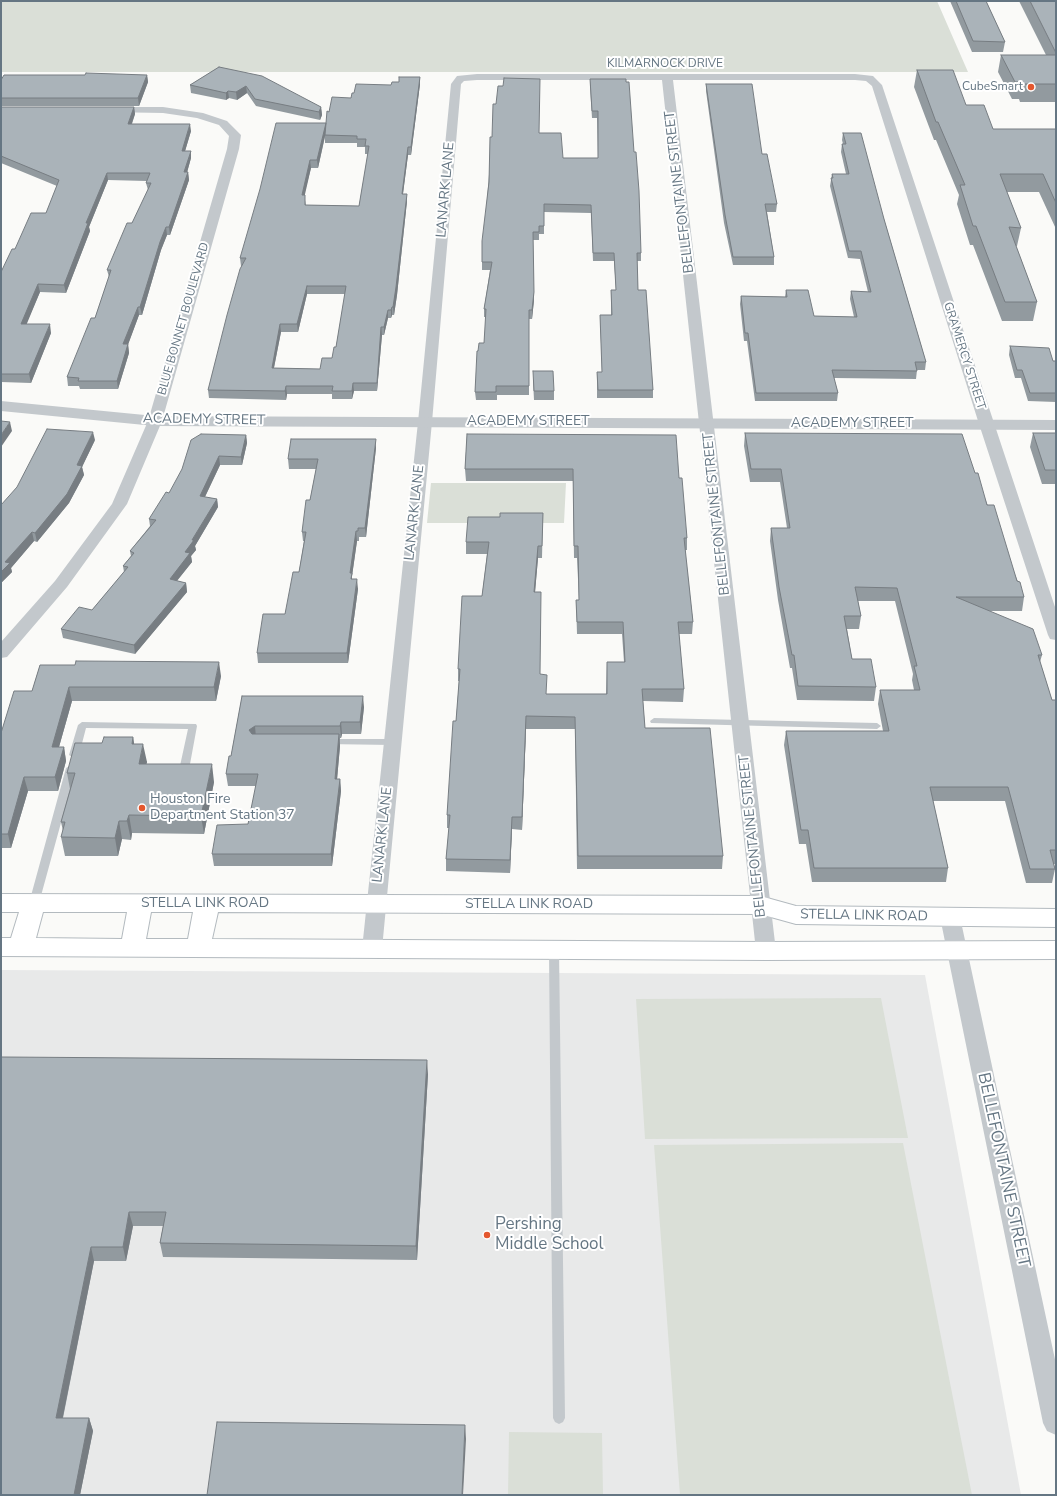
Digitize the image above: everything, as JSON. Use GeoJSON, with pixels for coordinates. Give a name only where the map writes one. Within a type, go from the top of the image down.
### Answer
{"type":"FeatureCollection","features":[{"type":"Feature","properties":{"kind":"main road","name":"STELLA LINK ROAD"},"geometry":{"type":"LineString","coordinates":[[1,903],[207,905],[760,905],[796,915],[1056,918]]}},
{"type":"Feature","properties":{"kind":"main road"},"geometry":{"type":"LineString","coordinates":[[34,903],[11,947],[766,951],[1056,950]]}},
{"type":"Feature","properties":{"kind":"main road"},"geometry":{"type":"LineString","coordinates":[[132,947],[141,904]]}},
{"type":"Feature","properties":{"kind":"main road"},"geometry":{"type":"LineString","coordinates":[[198,948],[207,905]]}},
{"type":"Feature","properties":{"kind":"street","name":"KILMARNOCK DRIVE"},"geometry":{"type":"LineString","coordinates":[[461,78],[477,76],[869,78]]}},
{"type":"Feature","properties":{"kind":"street","name":"BELLEFONTAINE STREET"},"geometry":{"type":"LineString","coordinates":[[667,77],[766,951]]}},
{"type":"Feature","properties":{"kind":"street","name":"LANARK LANE"},"geometry":{"type":"LineString","coordinates":[[372,949],[456,84],[461,78]]}},
{"type":"Feature","properties":{"kind":"street","name":"GRAMERCY STREET"},"geometry":{"type":"LineString","coordinates":[[869,78],[877,86],[1056,635]]}},
{"type":"Feature","properties":{"kind":"street","name":"BLUE BONNET BOULEVARD"},"geometry":{"type":"LineString","coordinates":[[1,653],[61,584],[120,504],[155,421],[233,148],[235,135],[223,123],[199,115],[163,110],[101,110]]}},
{"type":"Feature","properties":{"kind":"street","name":"ACADEMY STREET"},"geometry":{"type":"LineString","coordinates":[[1,406],[155,421],[1056,425]]}},
{"type":"Feature","properties":{"kind":"street","name":"BELLEFONTAINE STREET"},"geometry":{"type":"LineString","coordinates":[[950,917],[1056,1423]]}},
{"type":"Feature","properties":{"kind":"lane"},"geometry":{"type":"LineString","coordinates":[[654,721],[877,726]]}},
{"type":"Feature","properties":{"kind":"lane"},"geometry":{"type":"LineString","coordinates":[[34,903],[82,725],[193,726],[182,777]]}},
{"type":"Feature","properties":{"kind":"lane"},"geometry":{"type":"LineString","coordinates":[[316,742],[392,742]]}},
{"type":"Feature","properties":{"kind":"lane"},"geometry":{"type":"LineString","coordinates":[[554,950],[559,1418]]}},
{"type":"Feature","properties":{"kind":"shaded area"},"geometry":{"type":"Polygon","coordinates":[[[1,1],[937,1],[968,72],[1,72],[1,1]]]}},
{"type":"Feature","properties":{"kind":"shaded area"},"geometry":{"type":"Polygon","coordinates":[[[431,483],[566,483],[564,523],[427,523],[431,483]]]}},
{"type":"Feature","properties":{"kind":"shaded area","name":"Pershing Middle School"},"geometry":{"type":"Polygon","coordinates":[[[1,970],[925,975],[1021,1495],[1,1495],[1,970]]]}},
{"type":"Feature","properties":{"kind":"shaded area"},"geometry":{"type":"Polygon","coordinates":[[[881,998],[908,1138],[645,1139],[636,999],[881,998]]]}},
{"type":"Feature","properties":{"kind":"shaded area"},"geometry":{"type":"Polygon","coordinates":[[[903,1143],[972,1495],[680,1495],[654,1145],[903,1143]]]}},
{"type":"Feature","properties":{"kind":"shaded area"},"geometry":{"type":"Polygon","coordinates":[[[509,1432],[602,1433],[603,1495],[508,1495],[509,1432]]]}},
{"type":"Feature","properties":{"kind":"building"},"geometry":{"type":"Polygon","coordinates":[[[956,1],[986,1],[1005,42],[973,41],[956,1]]]}},
{"type":"Feature","properties":{"kind":"building"},"geometry":{"type":"Polygon","coordinates":[[[1030,1],[1056,1],[1056,53],[1030,1]]]}},
{"type":"Feature","properties":{"kind":"building"},"geometry":{"type":"Polygon","coordinates":[[[1001,55],[1056,55],[1056,84],[1023,84],[1022,82],[1015,82],[1001,55]]]}},
{"type":"Feature","properties":{"kind":"building"},"geometry":{"type":"Polygon","coordinates":[[[219,67],[262,76],[321,107],[319,112],[255,99],[246,86],[236,92],[228,91],[226,93],[190,85],[219,67]]]}},
{"type":"Feature","properties":{"kind":"building"},"geometry":{"type":"Polygon","coordinates":[[[917,70],[953,70],[966,105],[984,105],[993,129],[1056,129],[1056,203],[1043,174],[1000,174],[1021,228],[1009,227],[1037,302],[1005,302],[976,226],[973,226],[960,185],[965,185],[938,122],[936,122],[917,70]]]}},
{"type":"Feature","properties":{"kind":"building"},"geometry":{"type":"Polygon","coordinates":[[[86,73],[147,75],[138,98],[1,98],[1,80],[4,75],[85,75],[86,73]]]}},
{"type":"Feature","properties":{"kind":"building"},"geometry":{"type":"Polygon","coordinates":[[[399,77],[420,77],[411,147],[408,147],[402,194],[407,194],[396,287],[393,307],[391,310],[388,310],[384,327],[381,327],[377,383],[353,383],[352,391],[332,391],[333,386],[286,386],[285,391],[208,390],[240,269],[246,258],[240,258],[260,189],[276,123],[326,123],[327,111],[329,112],[332,97],[351,98],[356,84],[391,85],[392,82],[399,82],[399,77]],[[326,123],[317,160],[310,160],[302,195],[305,195],[305,205],[359,206],[369,146],[365,146],[366,139],[357,139],[357,136],[325,135],[326,123]],[[307,286],[297,324],[280,324],[272,368],[320,369],[322,358],[332,358],[334,347],[336,347],[346,286],[307,286]]]}},
{"type":"Feature","properties":{"kind":"building"},"geometry":{"type":"Polygon","coordinates":[[[504,78],[540,79],[539,133],[561,133],[563,158],[598,158],[598,111],[592,111],[590,79],[626,79],[626,82],[629,82],[634,152],[636,152],[639,191],[641,253],[637,253],[638,290],[646,290],[653,390],[598,390],[597,372],[602,372],[600,315],[612,315],[611,290],[616,290],[614,253],[593,253],[591,205],[544,204],[544,226],[539,226],[539,232],[533,232],[534,292],[532,310],[529,310],[529,386],[496,386],[496,392],[475,392],[477,351],[479,343],[484,343],[486,309],[484,309],[492,262],[482,262],[482,241],[489,182],[490,137],[492,137],[493,104],[496,104],[498,86],[503,86],[504,78]]]}},
{"type":"Feature","properties":{"kind":"building"},"geometry":{"type":"Polygon","coordinates":[[[706,84],[752,84],[762,154],[767,154],[777,204],[765,204],[774,257],[733,257],[725,215],[706,84]]]}},
{"type":"Feature","properties":{"kind":"building"},"geometry":{"type":"Polygon","coordinates":[[[1,107],[134,107],[128,124],[190,124],[182,151],[191,151],[184,172],[188,172],[169,227],[166,227],[160,242],[140,307],[138,307],[123,344],[128,344],[117,381],[78,381],[79,378],[67,377],[91,318],[95,318],[111,270],[107,270],[127,223],[132,223],[151,183],[146,183],[150,173],[107,173],[86,223],[88,223],[64,285],[38,284],[21,324],[50,324],[29,374],[1,374],[1,272],[12,249],[15,249],[31,213],[46,213],[59,180],[1,156],[1,107]]]}},
{"type":"Feature","properties":{"kind":"building"},"geometry":{"type":"Polygon","coordinates":[[[843,133],[861,133],[884,219],[926,362],[915,362],[917,371],[832,370],[838,393],[756,393],[748,333],[745,333],[741,296],[787,297],[786,290],[808,290],[814,316],[857,317],[851,291],[871,292],[861,251],[849,251],[831,178],[833,178],[832,174],[849,174],[842,144],[846,144],[843,133]]]}},
{"type":"Feature","properties":{"kind":"building"},"geometry":{"type":"Polygon","coordinates":[[[1010,346],[1049,348],[1053,361],[1056,361],[1056,393],[1030,393],[1022,370],[1017,370],[1010,346]]]}},
{"type":"Feature","properties":{"kind":"building"},"geometry":{"type":"Polygon","coordinates":[[[533,371],[553,371],[554,391],[534,391],[533,371]]]}},
{"type":"Feature","properties":{"kind":"building"},"geometry":{"type":"Polygon","coordinates":[[[1,421],[10,422],[1,435],[1,421]]]}},
{"type":"Feature","properties":{"kind":"building"},"geometry":{"type":"Polygon","coordinates":[[[47,429],[93,432],[77,465],[82,466],[67,494],[35,533],[32,532],[5,562],[10,563],[1,572],[1,505],[17,487],[47,429]]]}},
{"type":"Feature","properties":{"kind":"building"},"geometry":{"type":"Polygon","coordinates":[[[745,433],[962,434],[975,473],[978,473],[987,505],[994,505],[1017,581],[1020,582],[1024,597],[956,597],[1033,629],[1042,655],[1038,655],[1052,700],[1056,700],[1056,850],[1050,850],[1055,869],[1030,869],[1008,787],[930,787],[948,868],[814,868],[808,830],[801,830],[786,731],[889,731],[880,690],[920,690],[914,666],[917,666],[897,588],[855,587],[861,616],[844,616],[852,659],[871,659],[876,687],[798,686],[794,655],[792,655],[779,587],[771,528],[790,528],[781,469],[751,469],[745,433]]]}},
{"type":"Feature","properties":{"kind":"building"},"geometry":{"type":"Polygon","coordinates":[[[1033,433],[1056,433],[1056,470],[1045,470],[1033,433]]]}},
{"type":"Feature","properties":{"kind":"building"},"geometry":{"type":"Polygon","coordinates":[[[201,434],[246,435],[241,457],[219,456],[200,496],[217,499],[192,540],[194,540],[185,552],[190,553],[170,579],[186,583],[134,645],[61,629],[79,607],[92,610],[128,567],[123,566],[134,553],[130,551],[156,520],[149,519],[166,492],[169,493],[182,469],[191,440],[201,434]]]}},
{"type":"Feature","properties":{"kind":"building"},"geometry":{"type":"Polygon","coordinates":[[[467,434],[676,435],[679,478],[682,478],[687,538],[684,538],[693,622],[678,622],[684,689],[642,689],[645,728],[710,728],[723,856],[578,856],[575,717],[526,716],[522,817],[512,817],[510,860],[446,859],[450,815],[447,815],[453,721],[456,721],[460,669],[458,669],[462,596],[482,596],[489,542],[466,542],[468,517],[500,517],[500,513],[543,513],[542,546],[538,546],[534,592],[541,592],[540,674],[547,675],[546,694],[607,694],[607,662],[625,662],[623,622],[577,622],[576,600],[579,600],[578,546],[574,546],[573,469],[465,469],[467,434]]]}},
{"type":"Feature","properties":{"kind":"building"},"geometry":{"type":"Polygon","coordinates":[[[291,439],[376,439],[365,528],[358,528],[358,531],[356,531],[350,573],[352,573],[351,579],[357,579],[347,653],[257,653],[263,614],[285,614],[293,572],[299,572],[306,532],[302,532],[306,500],[310,500],[318,459],[288,459],[291,439]]]}},
{"type":"Feature","properties":{"kind":"building"},"geometry":{"type":"Polygon","coordinates":[[[76,661],[219,662],[214,687],[69,687],[52,747],[64,747],[55,777],[24,777],[8,834],[1,834],[1,733],[14,691],[32,691],[40,665],[75,665],[76,661]]]}},
{"type":"Feature","properties":{"kind":"building"},"geometry":{"type":"Polygon","coordinates":[[[242,696],[363,696],[360,722],[341,722],[340,726],[255,726],[249,730],[252,734],[339,734],[335,779],[340,779],[331,854],[212,854],[217,825],[248,824],[258,774],[226,774],[229,756],[231,756],[242,696]]]}},
{"type":"Feature","properties":{"kind":"building","name":"Houston Fire Department Station 37"},"geometry":{"type":"Polygon","coordinates":[[[104,737],[133,737],[132,744],[143,744],[139,764],[212,764],[201,816],[129,815],[127,821],[119,821],[115,838],[61,837],[65,822],[61,822],[75,773],[67,773],[75,743],[102,743],[104,737]]]}},
{"type":"Feature","properties":{"kind":"building"},"geometry":{"type":"Polygon","coordinates":[[[1,1057],[427,1060],[416,1246],[160,1243],[166,1212],[129,1212],[123,1247],[91,1247],[56,1418],[89,1418],[74,1495],[1,1495],[1,1057]]]}},
{"type":"Feature","properties":{"kind":"building"},"geometry":{"type":"Polygon","coordinates":[[[217,1422],[465,1425],[462,1495],[207,1495],[217,1422]]]}},
{"type":"Feature","properties":{"kind":"place","name":"CubeSmart"},"geometry":{"type":"Point","coordinates":[1031,87]}},
{"type":"Feature","properties":{"kind":"place","name":"Houston Fire Department Station 37"},"geometry":{"type":"Point","coordinates":[142,808]}},
{"type":"Feature","properties":{"kind":"place","name":"Pershing Middle School"},"geometry":{"type":"Point","coordinates":[487,1235]}}]}
